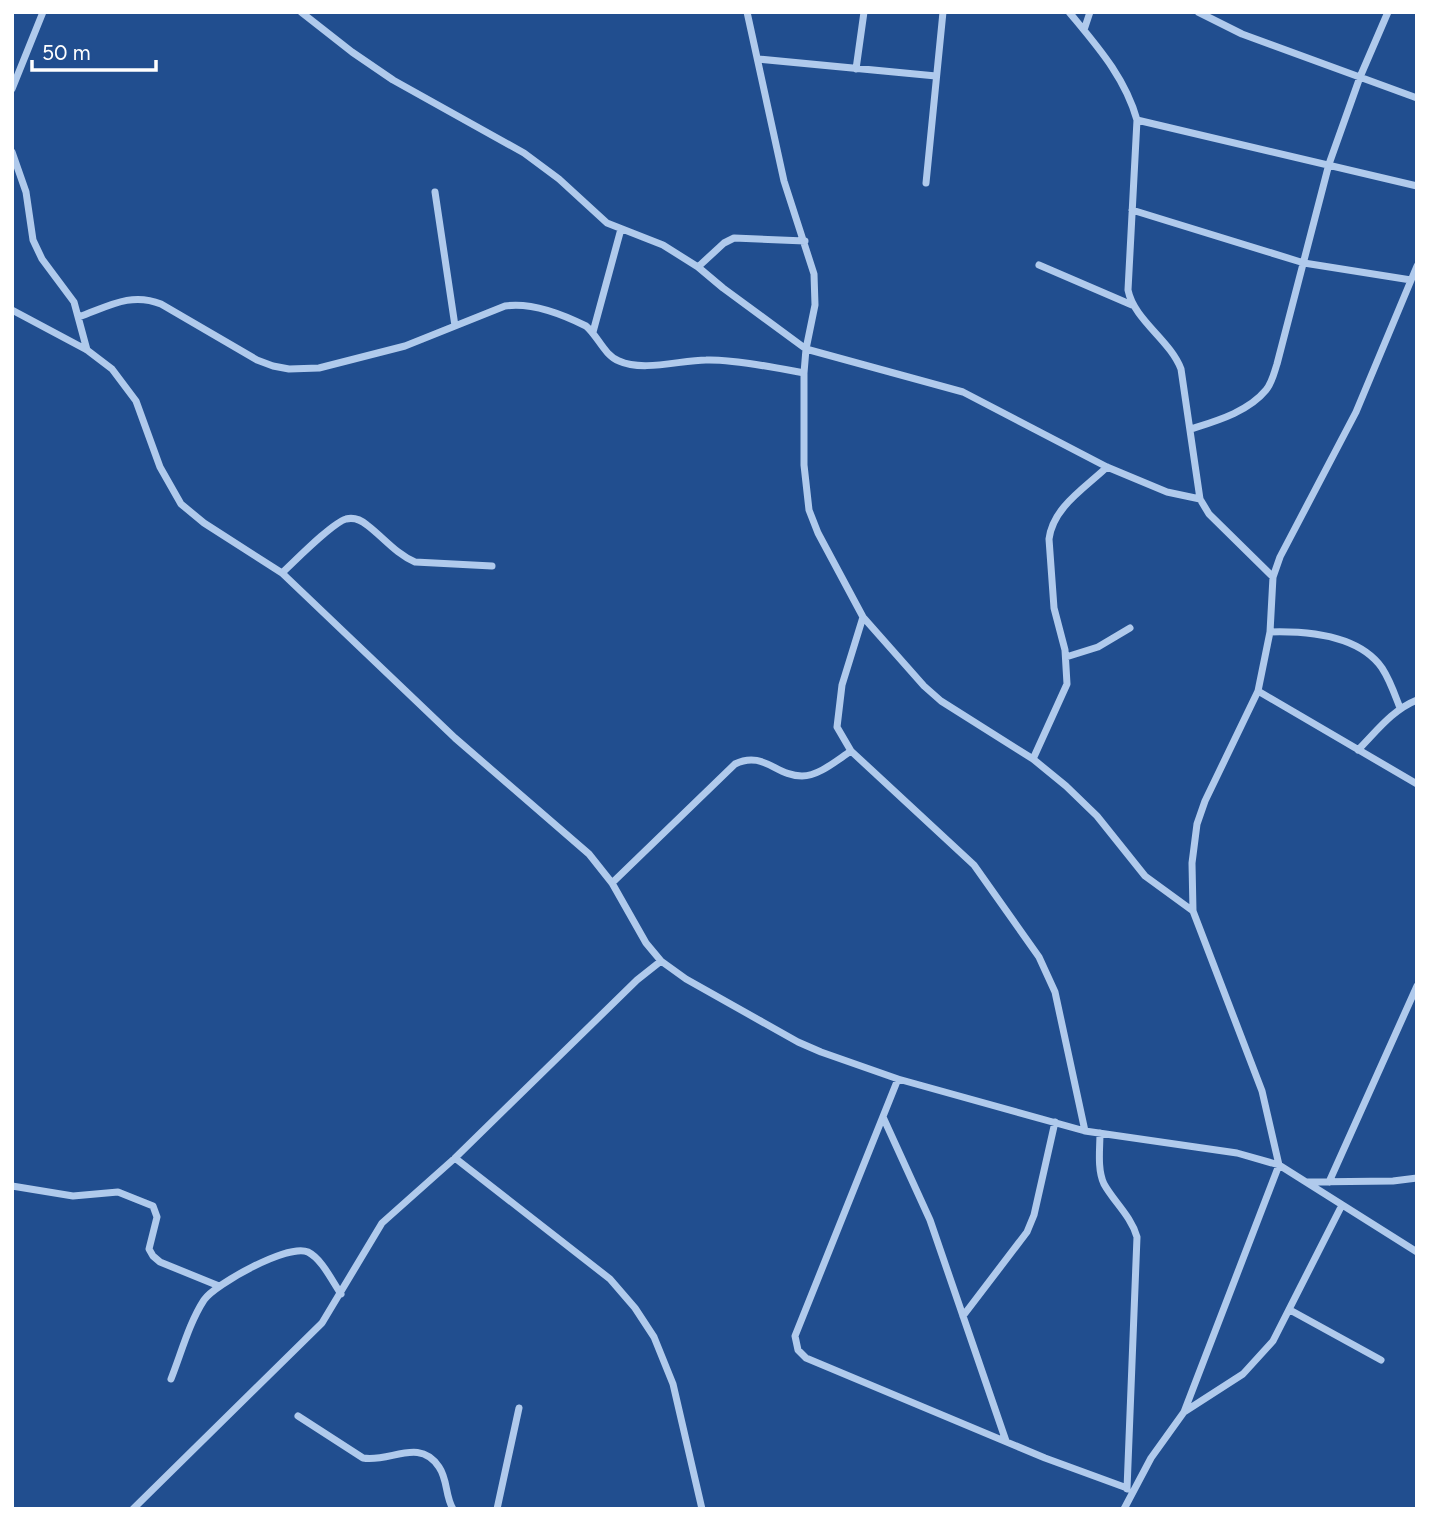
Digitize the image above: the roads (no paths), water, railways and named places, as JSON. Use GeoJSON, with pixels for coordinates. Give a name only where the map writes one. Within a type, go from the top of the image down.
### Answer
{"type":"FeatureCollection","features":[{"type":"Feature","properties":{"kind":"street"},"geometry":{"type":"LineString","coordinates":[[12,89],[43,12]]}},
{"type":"Feature","properties":{"kind":"street"},"geometry":{"type":"LineString","coordinates":[[301,12],[393,80],[524,153],[559,179],[595,213],[621,229],[663,245],[698,267],[806,349],[963,392],[1107,467],[1167,492],[1200,499]]}},
{"type":"Feature","properties":{"kind":"street"},"geometry":{"type":"LineString","coordinates":[[747,12],[784,181],[814,274],[815,305],[804,373],[804,465],[808,510],[824,545],[863,617],[924,686],[941,701],[1033,759],[1066,786],[1097,816],[1145,876],[1193,911]]}},
{"type":"Feature","properties":{"kind":"street"},"geometry":{"type":"LineString","coordinates":[[856,69],[864,12]]}},
{"type":"Feature","properties":{"kind":"street"},"geometry":{"type":"LineString","coordinates":[[926,183],[943,12]]}},
{"type":"Feature","properties":{"kind":"street"},"geometry":{"type":"LineString","coordinates":[[1069,12],[1125,86],[1138,120],[1128,290],[1133,305],[1176,356],[1184,384],[1200,499],[1209,514],[1273,577]]}},
{"type":"Feature","properties":{"kind":"street"},"geometry":{"type":"LineString","coordinates":[[1084,30],[1090,12]]}},
{"type":"Feature","properties":{"kind":"street"},"geometry":{"type":"LineString","coordinates":[[1198,12],[1242,34],[1417,98]]}},
{"type":"Feature","properties":{"kind":"street"},"geometry":{"type":"LineString","coordinates":[[1191,429],[1233,413],[1250,404],[1268,389],[1277,364],[1329,164],[1360,76],[1388,12]]}},
{"type":"Feature","properties":{"kind":"street"},"geometry":{"type":"LineString","coordinates":[[758,59],[936,76]]}},
{"type":"Feature","properties":{"kind":"street"},"geometry":{"type":"LineString","coordinates":[[1138,120],[1417,186]]}},
{"type":"Feature","properties":{"kind":"street"},"geometry":{"type":"LineString","coordinates":[[12,152],[26,192],[33,240],[42,259],[74,302],[87,350]]}},
{"type":"Feature","properties":{"kind":"street"},"geometry":{"type":"LineString","coordinates":[[435,192],[455,326]]}},
{"type":"Feature","properties":{"kind":"street"},"geometry":{"type":"LineString","coordinates":[[1132,211],[1304,263],[1410,280]]}},
{"type":"Feature","properties":{"kind":"street"},"geometry":{"type":"LineString","coordinates":[[593,332],[621,229]]}},
{"type":"Feature","properties":{"kind":"street"},"geometry":{"type":"LineString","coordinates":[[698,267],[724,243],[734,238],[804,240]]}},
{"type":"Feature","properties":{"kind":"street"},"geometry":{"type":"LineString","coordinates":[[1039,265],[1133,305]]}},
{"type":"Feature","properties":{"kind":"street"},"geometry":{"type":"LineString","coordinates":[[1125,1505],[1151,1458],[1184,1412],[1279,1165],[1262,1091],[1193,911],[1192,863],[1198,824],[1205,801],[1258,691],[1269,632],[1273,577],[1280,557],[1356,412],[1417,265]]}},
{"type":"Feature","properties":{"kind":"street"},"geometry":{"type":"LineString","coordinates":[[79,317],[118,302],[140,298],[151,300],[257,360],[289,369],[319,368],[405,346],[505,306],[518,304],[578,322],[593,332],[618,361],[633,365],[708,359],[804,373]]}},
{"type":"Feature","properties":{"kind":"street"},"geometry":{"type":"LineString","coordinates":[[12,310],[87,350],[112,369],[136,401],[160,467],[181,503],[204,523],[282,573],[455,738],[589,854],[612,883],[646,943],[661,961],[686,979],[799,1042],[898,1079],[1085,1131],[1237,1153],[1279,1165],[1417,1252]]}},
{"type":"Feature","properties":{"kind":"street"},"geometry":{"type":"LineString","coordinates":[[1033,759],[1067,684],[1066,657],[1054,608],[1049,539],[1051,529],[1061,510],[1107,467]]}},
{"type":"Feature","properties":{"kind":"street"},"geometry":{"type":"LineString","coordinates":[[282,573],[346,519],[357,519],[365,523],[404,557],[415,562],[492,566]]}},
{"type":"Feature","properties":{"kind":"street"},"geometry":{"type":"LineString","coordinates":[[863,617],[842,685],[836,727],[851,751],[974,865],[1039,957],[1055,992],[1085,1131]]}},
{"type":"Feature","properties":{"kind":"street"},"geometry":{"type":"LineString","coordinates":[[1066,657],[1091,650],[1130,628]]}},
{"type":"Feature","properties":{"kind":"street"},"geometry":{"type":"LineString","coordinates":[[1269,632],[1312,632],[1326,635],[1365,652],[1382,669],[1401,708]]}},
{"type":"Feature","properties":{"kind":"street"},"geometry":{"type":"LineString","coordinates":[[1258,691],[1417,784]]}},
{"type":"Feature","properties":{"kind":"street"},"geometry":{"type":"LineString","coordinates":[[1358,750],[1401,708],[1417,700]]}},
{"type":"Feature","properties":{"kind":"street"},"geometry":{"type":"LineString","coordinates":[[612,883],[735,764],[747,758],[801,776],[814,774],[851,751]]}},
{"type":"Feature","properties":{"kind":"street"},"geometry":{"type":"LineString","coordinates":[[134,1509],[322,1323],[382,1223],[455,1158],[637,980],[661,961]]}},
{"type":"Feature","properties":{"kind":"street"},"geometry":{"type":"LineString","coordinates":[[1329,1182],[1417,986]]}},
{"type":"Feature","properties":{"kind":"street"},"geometry":{"type":"LineString","coordinates":[[898,1079],[795,1336],[797,1350],[806,1358],[1127,1488]]}},
{"type":"Feature","properties":{"kind":"street"},"geometry":{"type":"LineString","coordinates":[[883,1117],[930,1220],[1006,1441]]}},
{"type":"Feature","properties":{"kind":"street"},"geometry":{"type":"LineString","coordinates":[[963,1315],[1027,1232],[1055,1122]]}},
{"type":"Feature","properties":{"kind":"street"},"geometry":{"type":"LineString","coordinates":[[1100,1133],[1103,1182],[1134,1226],[1137,1237],[1125,1505]]}},
{"type":"Feature","properties":{"kind":"street"},"geometry":{"type":"LineString","coordinates":[[455,1158],[610,1279],[635,1308],[654,1337],[667,1368],[702,1509]]}},
{"type":"Feature","properties":{"kind":"street"},"geometry":{"type":"LineString","coordinates":[[1307,1182],[1393,1181],[1417,1178]]}},
{"type":"Feature","properties":{"kind":"street"},"geometry":{"type":"LineString","coordinates":[[12,1186],[73,1196],[118,1192],[147,1203],[153,1206],[157,1217],[149,1248],[153,1256],[160,1262],[219,1286]]}},
{"type":"Feature","properties":{"kind":"street"},"geometry":{"type":"LineString","coordinates":[[1184,1412],[1243,1374],[1273,1341],[1342,1205]]}},
{"type":"Feature","properties":{"kind":"street"},"geometry":{"type":"LineString","coordinates":[[171,1379],[199,1309],[211,1291],[278,1255],[298,1250],[307,1251],[341,1294]]}},
{"type":"Feature","properties":{"kind":"street"},"geometry":{"type":"LineString","coordinates":[[1290,1311],[1381,1360]]}},
{"type":"Feature","properties":{"kind":"street"},"geometry":{"type":"LineString","coordinates":[[498,1509],[519,1408]]}},
{"type":"Feature","properties":{"kind":"street"},"geometry":{"type":"LineString","coordinates":[[298,1416],[363,1458],[374,1460],[418,1451],[429,1457],[439,1467],[453,1509]]}}]}
